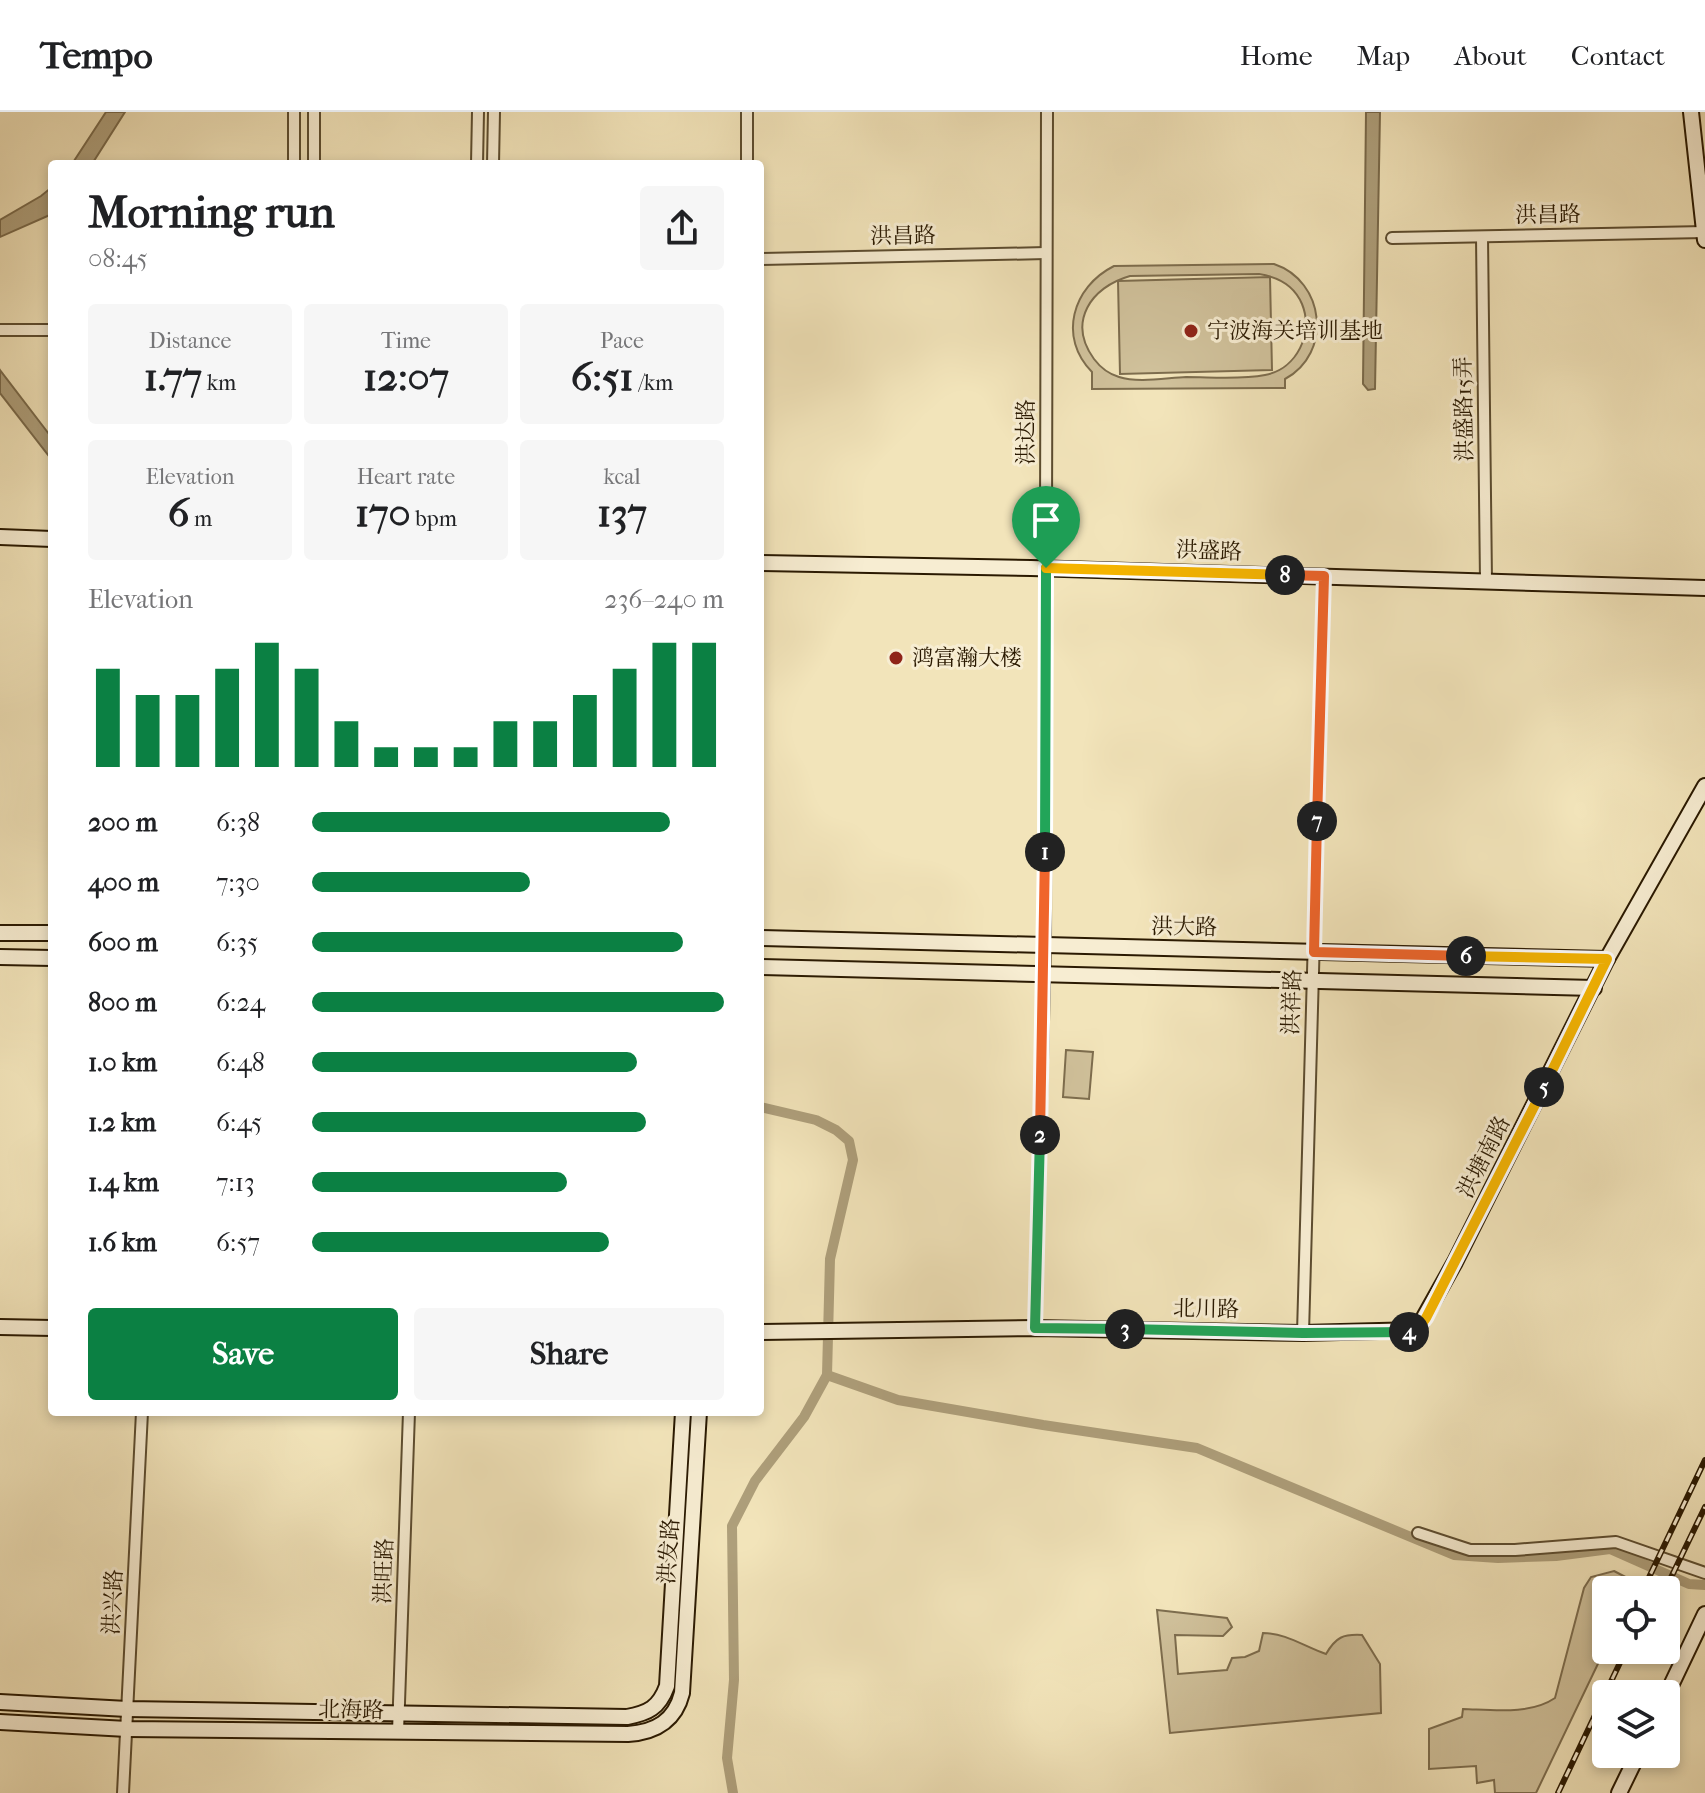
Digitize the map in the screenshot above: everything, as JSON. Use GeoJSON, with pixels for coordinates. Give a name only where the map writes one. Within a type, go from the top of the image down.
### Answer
{"type":"FeatureCollection","features":[{"type":"Feature","properties":{"kind":"main road"},"geometry":{"type":"LineString","coordinates":[[1691,112],[1705,240]]}},
{"type":"Feature","properties":{"kind":"main road"},"geometry":{"type":"LineString","coordinates":[[0,537],[48,539]]}},
{"type":"Feature","properties":{"kind":"main road","name":"洪盛路"},"geometry":{"type":"LineString","coordinates":[[764,563],[1046,568],[1705,588]]}},
{"type":"Feature","properties":{"kind":"main road","name":"洪塘南路"},"geometry":{"type":"LineString","coordinates":[[1412,1332],[1422,1326],[1607,959],[1705,786]]}},
{"type":"Feature","properties":{"kind":"main road"},"geometry":{"type":"LineString","coordinates":[[0,933],[48,933]]}},
{"type":"Feature","properties":{"kind":"main road","name":"洪大路"},"geometry":{"type":"LineString","coordinates":[[764,938],[1607,959]]}},
{"type":"Feature","properties":{"kind":"main road"},"geometry":{"type":"LineString","coordinates":[[0,957],[48,958]]}},
{"type":"Feature","properties":{"kind":"main road"},"geometry":{"type":"LineString","coordinates":[[764,967],[1594,988]]}},
{"type":"Feature","properties":{"kind":"main road"},"geometry":{"type":"LineString","coordinates":[[0,1327],[48,1328]]}},
{"type":"Feature","properties":{"kind":"main road","name":"北川路"},"geometry":{"type":"LineString","coordinates":[[764,1332],[1035,1328],[1412,1332]]}},
{"type":"Feature","properties":{"kind":"main road","name":"洪发路"},"geometry":{"type":"LineString","coordinates":[[667,1686],[683,1416]]}},
{"type":"Feature","properties":{"kind":"main road","name":"洪发路"},"geometry":{"type":"LineString","coordinates":[[682,1693],[699,1416]]}},
{"type":"Feature","properties":{"kind":"main road"},"geometry":{"type":"LineString","coordinates":[[1674,1680],[1705,1614]]}},
{"type":"Feature","properties":{"kind":"main road","name":"北海路"},"geometry":{"type":"LineString","coordinates":[[0,1702],[127,1709],[627,1717],[653,1709],[661,1701],[667,1686]]}},
{"type":"Feature","properties":{"kind":"main road","name":"北海路"},"geometry":{"type":"LineString","coordinates":[[0,1722],[127,1729],[643,1733],[674,1715],[682,1693]]}},
{"type":"Feature","properties":{"kind":"main road"},"geometry":{"type":"LineString","coordinates":[[1619,1793],[1631,1768]]}},
{"type":"Feature","properties":{"kind":"street"},"geometry":{"type":"LineString","coordinates":[[294,112],[294,160]]}},
{"type":"Feature","properties":{"kind":"street"},"geometry":{"type":"LineString","coordinates":[[314,112],[314,160]]}},
{"type":"Feature","properties":{"kind":"street"},"geometry":{"type":"LineString","coordinates":[[477,160],[478,112]]}},
{"type":"Feature","properties":{"kind":"street"},"geometry":{"type":"LineString","coordinates":[[493,160],[494,112]]}},
{"type":"Feature","properties":{"kind":"street"},"geometry":{"type":"LineString","coordinates":[[747,112],[747,160]]}},
{"type":"Feature","properties":{"kind":"street","name":"洪达路"},"geometry":{"type":"LineString","coordinates":[[1035,1328],[1045,945],[1047,112]]}},
{"type":"Feature","properties":{"kind":"street","name":"洪昌路"},"geometry":{"type":"LineString","coordinates":[[1392,238],[1705,232]]}},
{"type":"Feature","properties":{"kind":"street","name":"洪盛路15弄"},"geometry":{"type":"LineString","coordinates":[[1482,237],[1486,581]]}},
{"type":"Feature","properties":{"kind":"street","name":"洪昌路"},"geometry":{"type":"LineString","coordinates":[[764,259],[1046,253]]}},
{"type":"Feature","properties":{"kind":"street"},"geometry":{"type":"LineString","coordinates":[[0,330],[48,330]]}},
{"type":"Feature","properties":{"kind":"street","name":"洪祥路"},"geometry":{"type":"LineString","coordinates":[[1303,1333],[1324,576]]}},
{"type":"Feature","properties":{"kind":"street","name":"洪兴路"},"geometry":{"type":"LineString","coordinates":[[123,1793],[142,1416]]}},
{"type":"Feature","properties":{"kind":"street","name":"洪旺路"},"geometry":{"type":"LineString","coordinates":[[398,1732],[409,1416]]}},
{"type":"Feature","properties":{"kind":"street"},"geometry":{"type":"LineString","coordinates":[[1418,1533],[1470,1550],[1515,1550],[1616,1542],[1705,1573]]}},
{"type":"Feature","properties":{"kind":"shaded area"},"geometry":{"type":"Polygon","coordinates":[[[106,112],[125,112],[95,160],[75,160],[106,112]]]}},
{"type":"Feature","properties":{"kind":"shaded area"},"geometry":{"type":"Polygon","coordinates":[[[1366,112],[1380,112],[1375,389],[1368,390],[1363,384],[1366,112]]]}},
{"type":"Feature","properties":{"kind":"shaded area"},"geometry":{"type":"Polygon","coordinates":[[[48,190],[48,216],[0,237],[0,220],[48,190]]]}},
{"type":"Feature","properties":{"kind":"shaded area"},"geometry":{"type":"Polygon","coordinates":[[[1274,264],[1304,285],[1313,301],[1317,318],[1311,352],[1300,367],[1285,379],[1285,388],[1092,389],[1092,372],[1081,359],[1075,344],[1074,314],[1088,287],[1114,266],[1274,264]],[[1266,275],[1130,276],[1116,281],[1094,297],[1087,308],[1083,319],[1086,345],[1102,367],[1126,379],[1246,377],[1276,371],[1294,358],[1300,348],[1306,326],[1305,315],[1299,297],[1290,287],[1266,275]]]}},
{"type":"Feature","properties":{"kind":"shaded area"},"geometry":{"type":"Polygon","coordinates":[[[1270,277],[1272,370],[1120,374],[1118,281],[1270,277]]]}},
{"type":"Feature","properties":{"kind":"shaded area"},"geometry":{"type":"Polygon","coordinates":[[[0,370],[48,433],[48,455],[0,393],[0,370]]]}},
{"type":"Feature","properties":{"kind":"shaded area"},"geometry":{"type":"Polygon","coordinates":[[[1066,1050],[1093,1052],[1089,1099],[1063,1097],[1066,1050]]]}},
{"type":"Feature","properties":{"kind":"shaded area"},"geometry":{"type":"Polygon","coordinates":[[[1614,1571],[1624,1576],[1595,1576],[1614,1571]]]}},
{"type":"Feature","properties":{"kind":"shaded area"},"geometry":{"type":"Polygon","coordinates":[[[1591,1577],[1592,1664],[1598,1664],[1536,1793],[1495,1793],[1494,1780],[1477,1783],[1476,1766],[1429,1769],[1429,1729],[1462,1717],[1463,1709],[1523,1709],[1555,1698],[1584,1588],[1591,1577]]]}},
{"type":"Feature","properties":{"kind":"shaded area"},"geometry":{"type":"Polygon","coordinates":[[[1157,1610],[1227,1618],[1232,1627],[1223,1636],[1175,1635],[1178,1674],[1227,1670],[1232,1658],[1259,1651],[1263,1633],[1288,1638],[1326,1654],[1341,1638],[1362,1635],[1380,1664],[1381,1713],[1170,1733],[1157,1610]]]}},
{"type":"Feature","properties":{"kind":"waterway"},"geometry":{"type":"LineString","coordinates":[[733,1793],[727,1758],[734,1680],[732,1526],[755,1481],[804,1417],[827,1375],[830,1259],[853,1160],[849,1141],[836,1130],[816,1120],[764,1108]]}},
{"type":"Feature","properties":{"kind":"waterway"},"geometry":{"type":"LineString","coordinates":[[827,1375],[898,1400],[1197,1448],[1454,1555],[1498,1558],[1556,1556],[1610,1549],[1689,1584],[1705,1585]]}},
{"type":"Feature","properties":{"kind":"railway"},"geometry":{"type":"LineString","coordinates":[[1650,1576],[1705,1460]]}},
{"type":"Feature","properties":{"kind":"railway"},"geometry":{"type":"LineString","coordinates":[[1672,1576],[1705,1507]]}},
{"type":"Feature","properties":{"kind":"railway"},"geometry":{"type":"LineString","coordinates":[[1558,1793],[1619,1664]]}},
{"type":"Feature","properties":{"kind":"place","name":"宁波海关培训基地"},"geometry":{"type":"Point","coordinates":[1191,331]}},
{"type":"Feature","properties":{"kind":"place","name":"鸿富瀚大楼"},"geometry":{"type":"Point","coordinates":[896,658]}},
{"type":"Feature","properties":{"kind":"route"},"geometry":{"type":"LineString","coordinates":[[1046,568],[1324,576],[1314,952],[1607,959],[1455,1262],[1422,1326],[1417,1330],[1303,1333],[1035,1328],[1045,945],[1046,568]]}}]}
